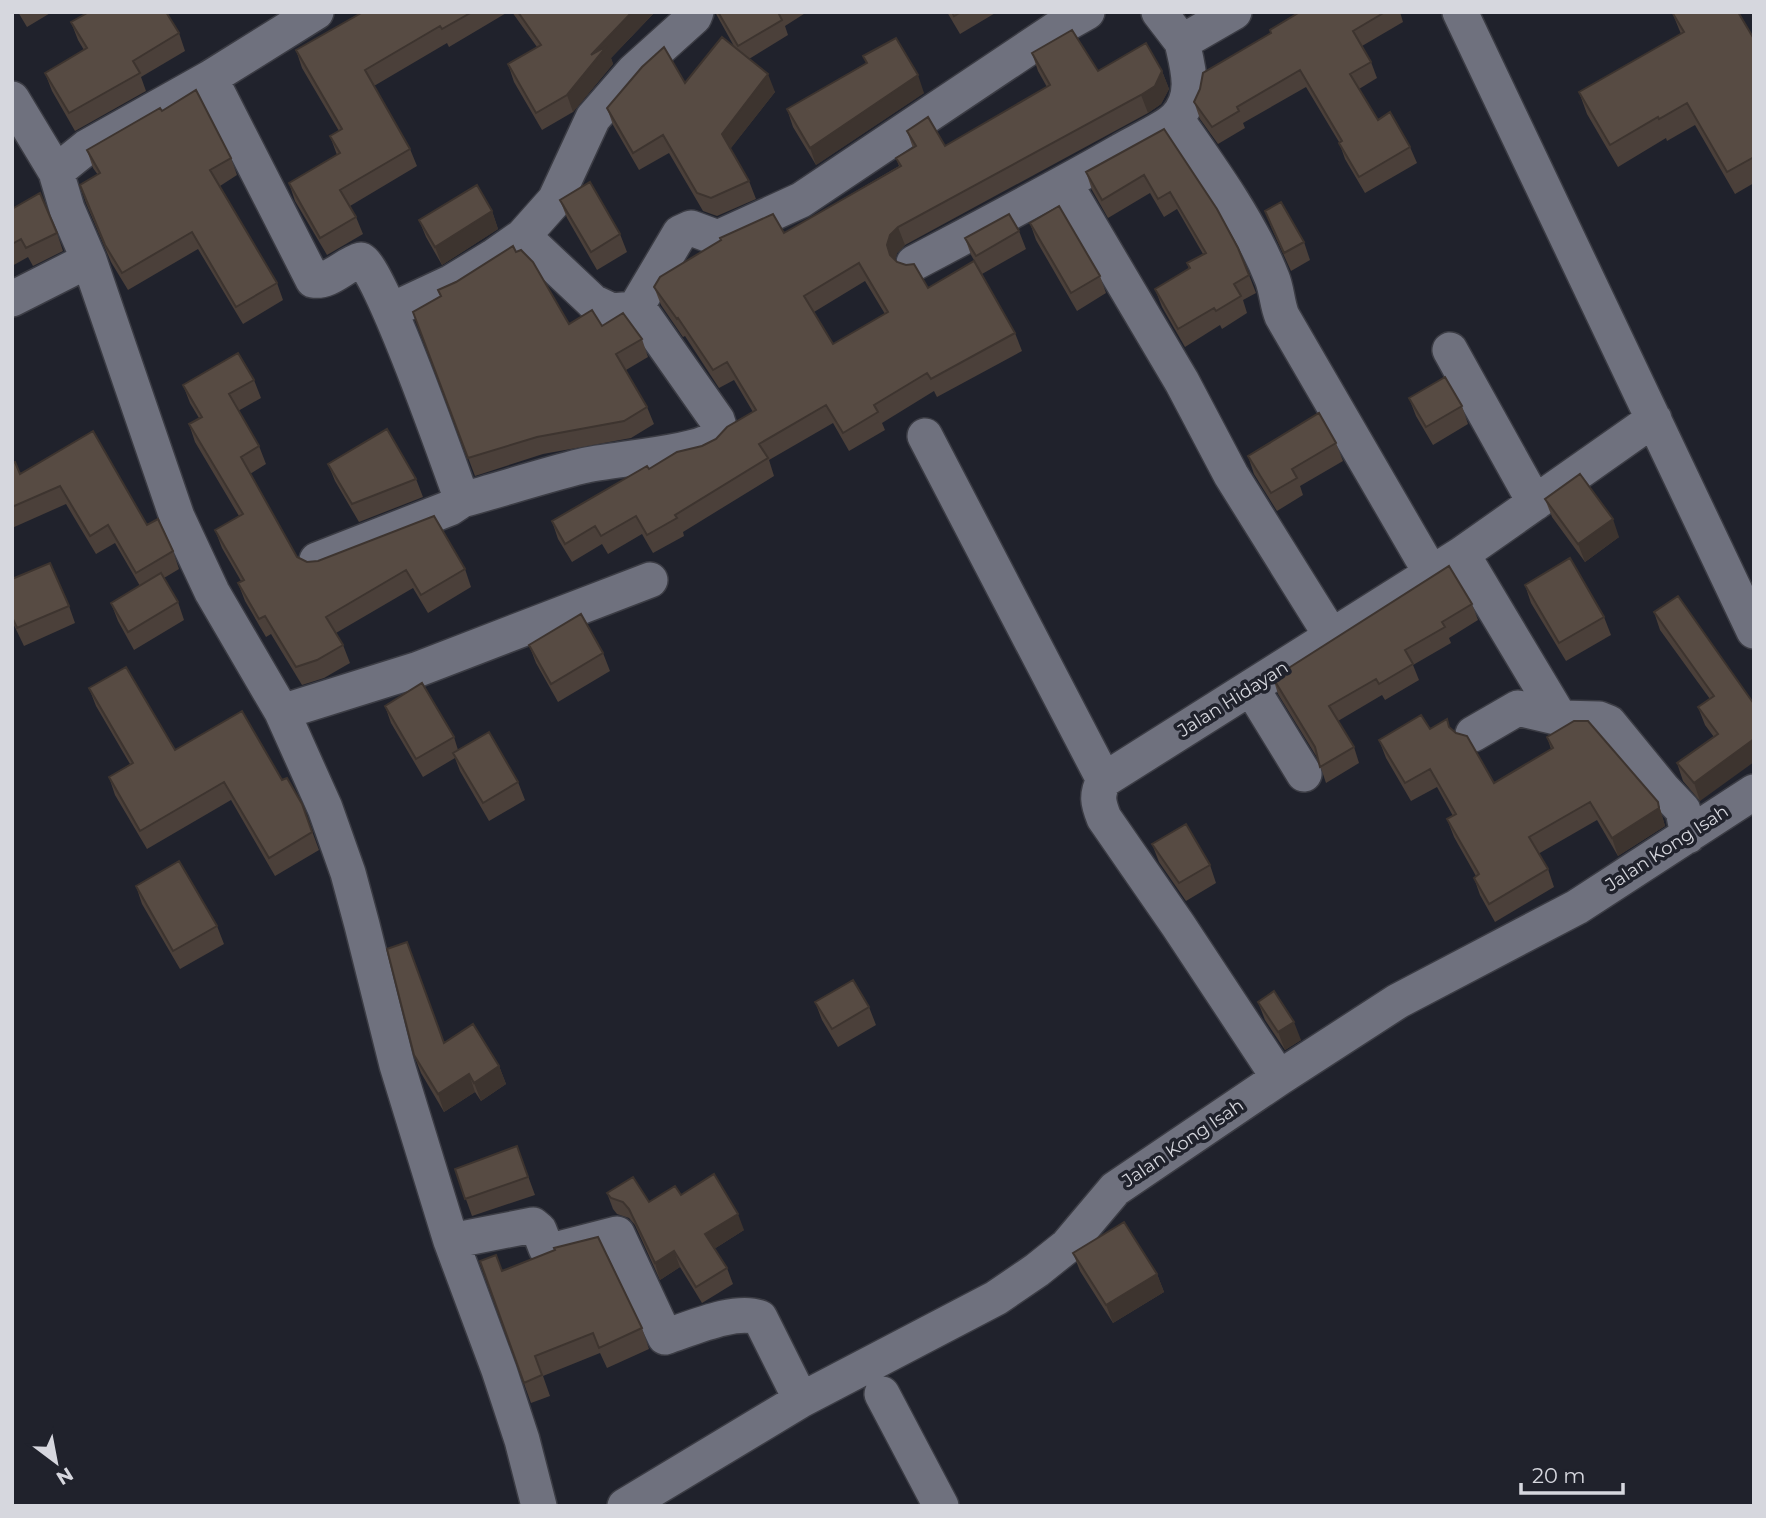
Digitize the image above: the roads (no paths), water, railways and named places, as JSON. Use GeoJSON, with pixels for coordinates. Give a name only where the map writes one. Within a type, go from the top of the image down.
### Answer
{"type":"FeatureCollection","features":[{"type":"Feature","properties":{"kind":"street"},"geometry":{"type":"LineString","coordinates":[[390,311],[452,282],[523,236],[555,200],[593,118],[634,71],[694,17],[696,12]]}},
{"type":"Feature","properties":{"kind":"street"},"geometry":{"type":"LineString","coordinates":[[635,309],[680,233],[691,228],[710,236],[725,236],[785,208],[1055,30],[1087,12]]}},
{"type":"Feature","properties":{"kind":"street"},"geometry":{"type":"LineString","coordinates":[[914,263],[1065,184],[1176,119],[1187,99],[1189,74],[1182,42],[1159,12]]}},
{"type":"Feature","properties":{"kind":"street"},"geometry":{"type":"LineString","coordinates":[[1182,42],[1234,12]]}},
{"type":"Feature","properties":{"kind":"street"},"geometry":{"type":"LineString","coordinates":[[1460,12],[1754,631]]}},
{"type":"Feature","properties":{"kind":"street"},"geometry":{"type":"LineString","coordinates":[[56,172],[88,146],[210,78],[314,13]]}},
{"type":"Feature","properties":{"kind":"street"},"geometry":{"type":"LineString","coordinates":[[210,78],[313,280],[320,280],[354,262],[364,261],[368,265],[390,311],[463,500]]}},
{"type":"Feature","properties":{"kind":"street"},"geometry":{"type":"LineString","coordinates":[[12,99],[56,172],[66,209],[89,260],[177,517],[212,592],[282,712],[325,808],[348,873],[397,1065],[452,1241],[522,1440],[539,1506]]}},
{"type":"Feature","properties":{"kind":"street"},"geometry":{"type":"LineString","coordinates":[[1176,119],[1203,157],[1250,234],[1273,280],[1282,316],[1431,573]]}},
{"type":"Feature","properties":{"kind":"street"},"geometry":{"type":"LineString","coordinates":[[1065,184],[1182,382],[1231,475],[1332,637]]}},
{"type":"Feature","properties":{"kind":"street"},"geometry":{"type":"LineString","coordinates":[[317,560],[450,508],[463,500],[583,466],[692,447],[716,436],[719,425],[717,420],[644,316],[635,309],[612,311],[593,302],[523,236]]}},
{"type":"Feature","properties":{"kind":"street"},"geometry":{"type":"LineString","coordinates":[[12,299],[89,260]]}},
{"type":"Feature","properties":{"kind":"street"},"geometry":{"type":"LineString","coordinates":[[1450,350],[1535,503]]}},
{"type":"Feature","properties":{"kind":"street","name":"Jalan Hidayan"},"geometry":{"type":"LineString","coordinates":[[1104,780],[1462,554],[1654,419]]}},
{"type":"Feature","properties":{"kind":"street"},"geometry":{"type":"LineString","coordinates":[[925,436],[1104,780],[1097,802],[1104,818],[1186,936],[1279,1078]]}},
{"type":"Feature","properties":{"kind":"street"},"geometry":{"type":"LineString","coordinates":[[1462,554],[1560,718]]}},
{"type":"Feature","properties":{"kind":"street"},"geometry":{"type":"LineString","coordinates":[[282,712],[416,670],[650,580]]}},
{"type":"Feature","properties":{"kind":"street"},"geometry":{"type":"LineString","coordinates":[[1252,689],[1304,774]]}},
{"type":"Feature","properties":{"kind":"street"},"geometry":{"type":"LineString","coordinates":[[1473,734],[1518,708],[1560,718],[1599,719],[1609,723],[1662,789],[1683,810],[1688,836]]}},
{"type":"Feature","properties":{"kind":"street","name":"Jalan Kong Isah"},"geometry":{"type":"LineString","coordinates":[[625,1506],[802,1400],[996,1298],[1067,1246],[1115,1189],[1279,1078],[1398,1002],[1577,907],[1754,792]]}},
{"type":"Feature","properties":{"kind":"street"},"geometry":{"type":"LineString","coordinates":[[452,1241],[533,1225],[539,1230],[546,1248],[551,1251],[617,1234],[665,1337],[738,1315],[760,1318],[802,1400]]}},
{"type":"Feature","properties":{"kind":"street"},"geometry":{"type":"LineString","coordinates":[[882,1394],[941,1506]]}}]}
